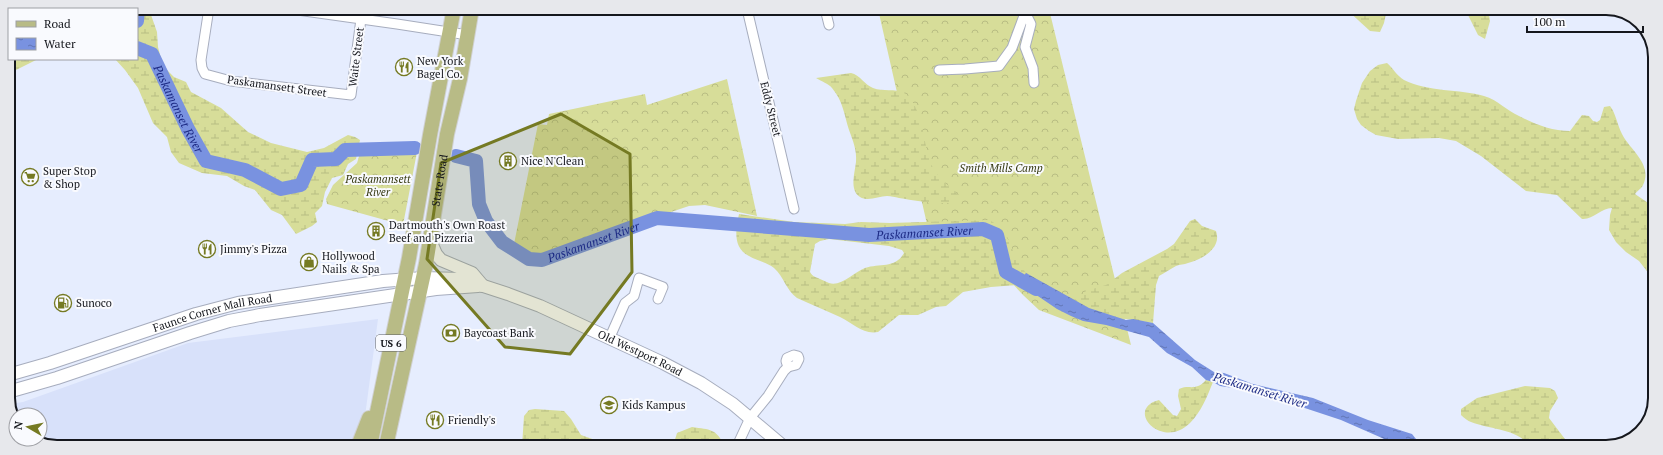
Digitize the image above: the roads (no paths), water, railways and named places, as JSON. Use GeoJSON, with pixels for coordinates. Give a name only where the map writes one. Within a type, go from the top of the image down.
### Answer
{"type":"FeatureCollection","features":[{"type":"Feature","properties":{"kind":"main road","name":"State Road"},"geometry":{"type":"LineString","coordinates":[[371,440],[405,279],[453,15]]}},
{"type":"Feature","properties":{"kind":"main road","name":"State Road"},"geometry":{"type":"LineString","coordinates":[[387,440],[430,240],[447,134],[471,15]]}},
{"type":"Feature","properties":{"kind":"main road"},"geometry":{"type":"LineString","coordinates":[[430,240],[436,254],[441,260],[472,273],[483,286]]}},
{"type":"Feature","properties":{"kind":"main road","name":"Faunce Corner Mall Road"},"geometry":{"type":"LineString","coordinates":[[15,373],[50,363],[196,314],[226,306],[279,296],[405,279],[421,285]]}},
{"type":"Feature","properties":{"kind":"main road","name":"Faunce Corner Mall Road"},"geometry":{"type":"LineString","coordinates":[[15,390],[57,378],[190,333],[229,322],[260,315],[402,294],[421,285]]}},
{"type":"Feature","properties":{"kind":"main road","name":"Old Westport Road"},"geometry":{"type":"LineString","coordinates":[[421,285],[483,286],[508,294],[610,337],[664,363],[700,383],[733,404],[776,440]]}},
{"type":"Feature","properties":{"kind":"main road"},"geometry":{"type":"LineString","coordinates":[[361,440],[381,392]]}},
{"type":"Feature","properties":{"kind":"street","name":"Paskamansett Street"},"geometry":{"type":"LineString","coordinates":[[208,15],[201,60],[204,72],[208,75],[231,81],[351,95]]}},
{"type":"Feature","properties":{"kind":"street"},"geometry":{"type":"LineString","coordinates":[[332,15],[468,35]]}},
{"type":"Feature","properties":{"kind":"street","name":"Eddy Street"},"geometry":{"type":"LineString","coordinates":[[748,15],[794,209]]}},
{"type":"Feature","properties":{"kind":"street"},"geometry":{"type":"LineString","coordinates":[[826,15],[829,25]]}},
{"type":"Feature","properties":{"kind":"street"},"geometry":{"type":"LineString","coordinates":[[939,70],[965,70],[999,66],[1012,48],[1024,15]]}},
{"type":"Feature","properties":{"kind":"street"},"geometry":{"type":"LineString","coordinates":[[1027,15],[1031,24],[1025,47],[1033,68],[1034,83]]}},
{"type":"Feature","properties":{"kind":"street","name":"Waite Street"},"geometry":{"type":"LineString","coordinates":[[351,95],[360,19]]}},
{"type":"Feature","properties":{"kind":"street"},"geometry":{"type":"LineString","coordinates":[[610,337],[625,303],[634,296],[639,278],[663,287],[658,299]]}},
{"type":"Feature","properties":{"kind":"street"},"geometry":{"type":"LineString","coordinates":[[740,440],[750,418],[768,396],[784,370],[788,367]]}},
{"type":"Feature","properties":{"kind":"water"},"geometry":{"type":"Polygon","coordinates":[[[1026,273],[1089,308],[1126,320],[1133,319],[1153,323],[1195,360],[1214,372],[1224,373],[1253,384],[1313,398],[1368,420],[1412,434],[1417,440],[1385,440],[1341,420],[1253,391],[1220,386],[1206,380],[1192,367],[1167,353],[1149,337],[1106,325],[1083,321],[1057,309],[1029,290],[1017,285],[1026,273]]]}},
{"type":"Feature","properties":{"kind":"waterway","name":"Paskamanset River"},"geometry":{"type":"LineString","coordinates":[[138,48],[152,54],[188,129],[206,161],[245,170],[281,189],[301,185],[312,160],[336,159],[345,150],[415,148]]}},
{"type":"Feature","properties":{"kind":"waterway","name":"Paskamanset River"},"geometry":{"type":"LineString","coordinates":[[456,156],[476,161],[479,204],[486,221],[502,242],[529,259],[542,260],[657,218],[869,235],[983,229],[997,235],[1006,272],[1036,289]]}},
{"type":"Feature","properties":{"kind":"place","name":"New York Bagel Co."},"geometry":{"type":"Point","coordinates":[404,67]}},
{"type":"Feature","properties":{"kind":"place","name":"Nice N'Clean"},"geometry":{"type":"Point","coordinates":[508,161]}},
{"type":"Feature","properties":{"kind":"place","name":"Super Stop & Shop"},"geometry":{"type":"Point","coordinates":[30,177]}},
{"type":"Feature","properties":{"kind":"place","name":"Dartmouth's Own Roast Beef and Pizzeria"},"geometry":{"type":"Point","coordinates":[376,231]}},
{"type":"Feature","properties":{"kind":"place","name":"Jimmy's Pizza"},"geometry":{"type":"Point","coordinates":[207,249]}},
{"type":"Feature","properties":{"kind":"place","name":"Hollywood Nails & Spa"},"geometry":{"type":"Point","coordinates":[309,262]}},
{"type":"Feature","properties":{"kind":"place","name":"Sunoco"},"geometry":{"type":"Point","coordinates":[63,303]}},
{"type":"Feature","properties":{"kind":"place","name":"Baycoast Bank"},"geometry":{"type":"Point","coordinates":[451,333]}},
{"type":"Feature","properties":{"kind":"place","name":"Kids Kampus"},"geometry":{"type":"Point","coordinates":[609,405]}},
{"type":"Feature","properties":{"kind":"place","name":"Friendly's"},"geometry":{"type":"Point","coordinates":[435,420]}},
{"type":"Feature","properties":{"kind":"park label","name":"Smith Mills Camp"},"geometry":{"type":"Point","coordinates":[1001,168]}},
{"type":"Feature","properties":{"kind":"park label","name":"Paskamansett River"},"geometry":{"type":"Point","coordinates":[378,185]}}]}
